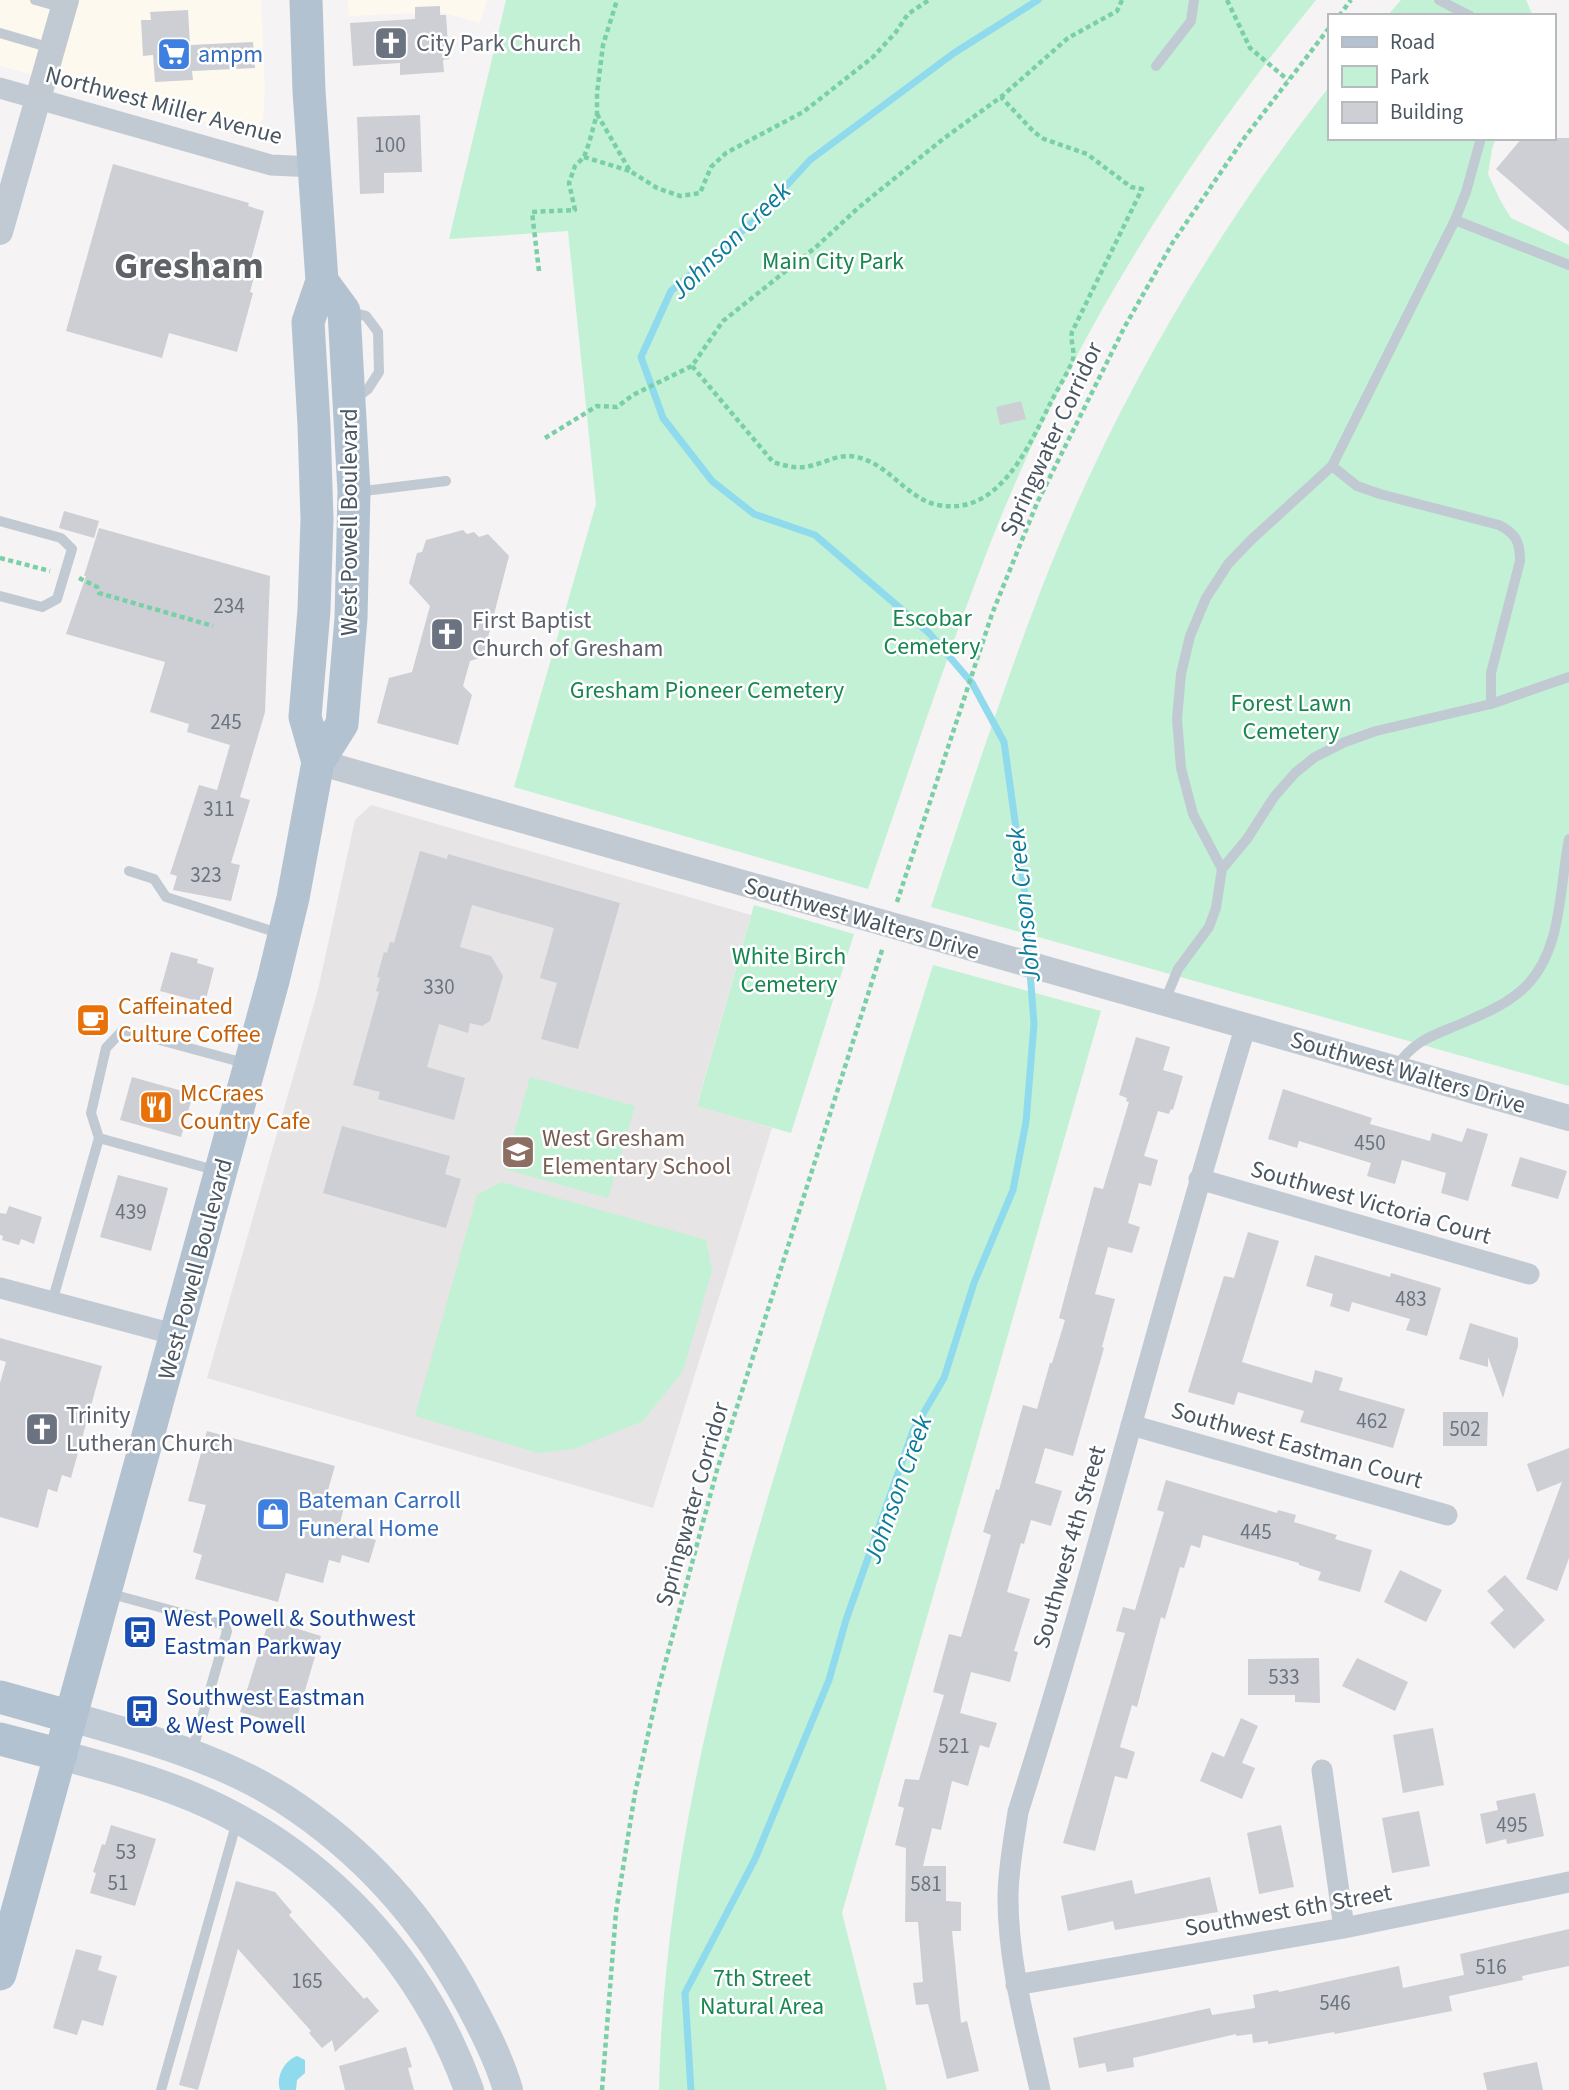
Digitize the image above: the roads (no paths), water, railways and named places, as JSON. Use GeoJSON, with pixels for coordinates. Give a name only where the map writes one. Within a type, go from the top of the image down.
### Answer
{"type":"FeatureCollection","features":[{"type":"Feature","properties":{"kind":"main road","name":"West Powell Boulevard"},"geometry":{"type":"LineString","coordinates":[[306,0],[322,281],[308,322],[317,519],[314,610],[305,717],[318,762]]}},
{"type":"Feature","properties":{"kind":"main road","name":"West Powell Boulevard"},"geometry":{"type":"LineString","coordinates":[[0,1974],[250,1065],[284,935],[318,762],[342,724],[351,618],[354,492],[344,311],[322,281]]}},
{"type":"Feature","properties":{"kind":"main road"},"geometry":{"type":"LineString","coordinates":[[0,1698],[191,1755],[284,1799],[343,1843],[366,1864],[424,1930],[454,1974],[468,2039],[469,2090]]}},
{"type":"Feature","properties":{"kind":"main road"},"geometry":{"type":"LineString","coordinates":[[0,1740],[150,1780],[191,1796],[238,1818],[302,1860],[363,1914],[422,1991],[468,2039],[508,2090]]}},
{"type":"Feature","properties":{"kind":"street"},"geometry":{"type":"LineString","coordinates":[[0,232],[65,4]]}},
{"type":"Feature","properties":{"kind":"street","name":"Northwest Miller Avenue"},"geometry":{"type":"LineString","coordinates":[[0,88],[271,165],[314,167]]}},
{"type":"Feature","properties":{"kind":"street","name":"Southwest Walters Drive"},"geometry":{"type":"LineString","coordinates":[[318,762],[1569,1118]]}},
{"type":"Feature","properties":{"kind":"street","name":"Southwest 4th Street"},"geometry":{"type":"LineString","coordinates":[[1040,2090],[1012,1956],[1009,1869],[1018,1812],[1246,1025]]}},
{"type":"Feature","properties":{"kind":"street","name":"Southwest Victoria Court"},"geometry":{"type":"LineString","coordinates":[[1199,1180],[1529,1274]]}},
{"type":"Feature","properties":{"kind":"street"},"geometry":{"type":"LineString","coordinates":[[0,1288],[177,1335]]}},
{"type":"Feature","properties":{"kind":"street","name":"Southwest Eastman Court"},"geometry":{"type":"LineString","coordinates":[[1132,1425],[1447,1515]]}},
{"type":"Feature","properties":{"kind":"street"},"geometry":{"type":"LineString","coordinates":[[1322,1770],[1344,1928]]}},
{"type":"Feature","properties":{"kind":"street","name":"Southwest 6th Street"},"geometry":{"type":"LineString","coordinates":[[1016,1985],[1344,1928],[1569,1882]]}},
{"type":"Feature","properties":{"kind":"lane"},"geometry":{"type":"LineString","coordinates":[[35,0],[65,4]]}},
{"type":"Feature","properties":{"kind":"lane"},"geometry":{"type":"LineString","coordinates":[[1156,66],[1191,21],[1194,0]]}},
{"type":"Feature","properties":{"kind":"lane"},"geometry":{"type":"LineString","coordinates":[[1439,0],[1467,14]]}},
{"type":"Feature","properties":{"kind":"lane"},"geometry":{"type":"LineString","coordinates":[[0,33],[53,48]]}},
{"type":"Feature","properties":{"kind":"lane"},"geometry":{"type":"LineString","coordinates":[[1222,869],[1193,814],[1181,768],[1177,719],[1181,674],[1190,636],[1206,598],[1228,564],[1332,466],[1455,220],[1466,192],[1479,140]]}},
{"type":"Feature","properties":{"kind":"lane"},"geometry":{"type":"LineString","coordinates":[[1455,220],[1569,265]]}},
{"type":"Feature","properties":{"kind":"lane"},"geometry":{"type":"LineString","coordinates":[[1332,466],[1357,486],[1499,525],[1514,533],[1520,546],[1520,561],[1491,673],[1491,704]]}},
{"type":"Feature","properties":{"kind":"lane"},"geometry":{"type":"LineString","coordinates":[[354,492],[446,481]]}},
{"type":"Feature","properties":{"kind":"lane"},"geometry":{"type":"LineString","coordinates":[[0,521],[61,538],[72,549],[57,599],[42,607],[0,596]]}},
{"type":"Feature","properties":{"kind":"lane"},"geometry":{"type":"LineString","coordinates":[[1164,1003],[1178,969],[1209,927],[1216,908],[1222,869],[1247,839],[1274,797],[1295,773],[1315,757],[1376,731],[1491,704],[1569,677]]}},
{"type":"Feature","properties":{"kind":"lane"},"geometry":{"type":"LineString","coordinates":[[1395,1068],[1416,1043],[1512,998],[1537,973],[1550,950],[1569,839]]}},
{"type":"Feature","properties":{"kind":"lane"},"geometry":{"type":"LineString","coordinates":[[129,871],[154,879],[166,897],[284,935]]}},
{"type":"Feature","properties":{"kind":"lane"},"geometry":{"type":"LineString","coordinates":[[52,1302],[99,1138],[91,1113],[106,1048],[123,1030],[250,1065]]}},
{"type":"Feature","properties":{"kind":"lane"},"geometry":{"type":"LineString","coordinates":[[99,1138],[221,1172]]}},
{"type":"Feature","properties":{"kind":"lane"},"geometry":{"type":"LineString","coordinates":[[105,1592],[225,1625],[227,1631],[191,1755]]}},
{"type":"Feature","properties":{"kind":"lane"},"geometry":{"type":"LineString","coordinates":[[161,2090],[238,1818]]}},
{"type":"Feature","properties":{"kind":"water"},"geometry":{"type":"Polygon","coordinates":[[[297,2056],[305,2060],[305,2073],[297,2080],[296,2090],[280,2090],[282,2070],[288,2061],[297,2056]]]}},
{"type":"Feature","properties":{"kind":"waterway","name":"Johnson Creek"},"geometry":{"type":"LineString","coordinates":[[1029,959],[1024,886],[1004,742],[972,683],[929,633],[815,535],[754,514],[712,481],[663,418],[641,357],[671,291],[755,220],[810,160],[954,53],[1038,0]]}},
{"type":"Feature","properties":{"kind":"waterway","name":"Johnson Creek"},"geometry":{"type":"LineString","coordinates":[[691,2090],[685,1993],[755,1859],[829,1680],[846,1620],[913,1431],[944,1378],[974,1283],[1013,1190],[1026,1122],[1034,1024],[1030,971]]}},
{"type":"Feature","properties":{"kind":"place","name":"City Park Church"},"geometry":{"type":"Point","coordinates":[391,43]}},
{"type":"Feature","properties":{"kind":"place","name":"ampm"},"geometry":{"type":"Point","coordinates":[174,54]}},
{"type":"Feature","properties":{"kind":"place","name":"First Baptist Church of Gresham"},"geometry":{"type":"Point","coordinates":[447,634]}},
{"type":"Feature","properties":{"kind":"place","name":"Caffeinated Culture Coffee"},"geometry":{"type":"Point","coordinates":[93,1020]}},
{"type":"Feature","properties":{"kind":"place","name":"McCraes Country Cafe"},"geometry":{"type":"Point","coordinates":[156,1107]}},
{"type":"Feature","properties":{"kind":"place","name":"West Gresham Elementary School"},"geometry":{"type":"Point","coordinates":[518,1152]}},
{"type":"Feature","properties":{"kind":"place","name":"Trinity Lutheran Church"},"geometry":{"type":"Point","coordinates":[42,1429]}},
{"type":"Feature","properties":{"kind":"place","name":"Bateman Carroll Funeral Home"},"geometry":{"type":"Point","coordinates":[273,1514]}},
{"type":"Feature","properties":{"kind":"place","name":"West Powell & Southwest Eastman Parkway"},"geometry":{"type":"Point","coordinates":[140,1632]}},
{"type":"Feature","properties":{"kind":"place","name":"Southwest Eastman & West Powell"},"geometry":{"type":"Point","coordinates":[142,1711]}},
{"type":"Feature","properties":{"kind":"district","name":"Gresham"},"geometry":{"type":"Point","coordinates":[189,265]}},
{"type":"Feature","properties":{"kind":"park label","name":"Main City Park"},"geometry":{"type":"Point","coordinates":[833,261]}},
{"type":"Feature","properties":{"kind":"park label","name":"Escobar Cemetery"},"geometry":{"type":"Point","coordinates":[932,632]}},
{"type":"Feature","properties":{"kind":"park label","name":"Gresham Pioneer Cemetery"},"geometry":{"type":"Point","coordinates":[707,690]}},
{"type":"Feature","properties":{"kind":"park label","name":"Forest Lawn Cemetery"},"geometry":{"type":"Point","coordinates":[1291,717]}},
{"type":"Feature","properties":{"kind":"park label","name":"White Birch Cemetery"},"geometry":{"type":"Point","coordinates":[789,970]}},
{"type":"Feature","properties":{"kind":"park label","name":"7th Street Natural Area"},"geometry":{"type":"Point","coordinates":[762,1992]}}]}
